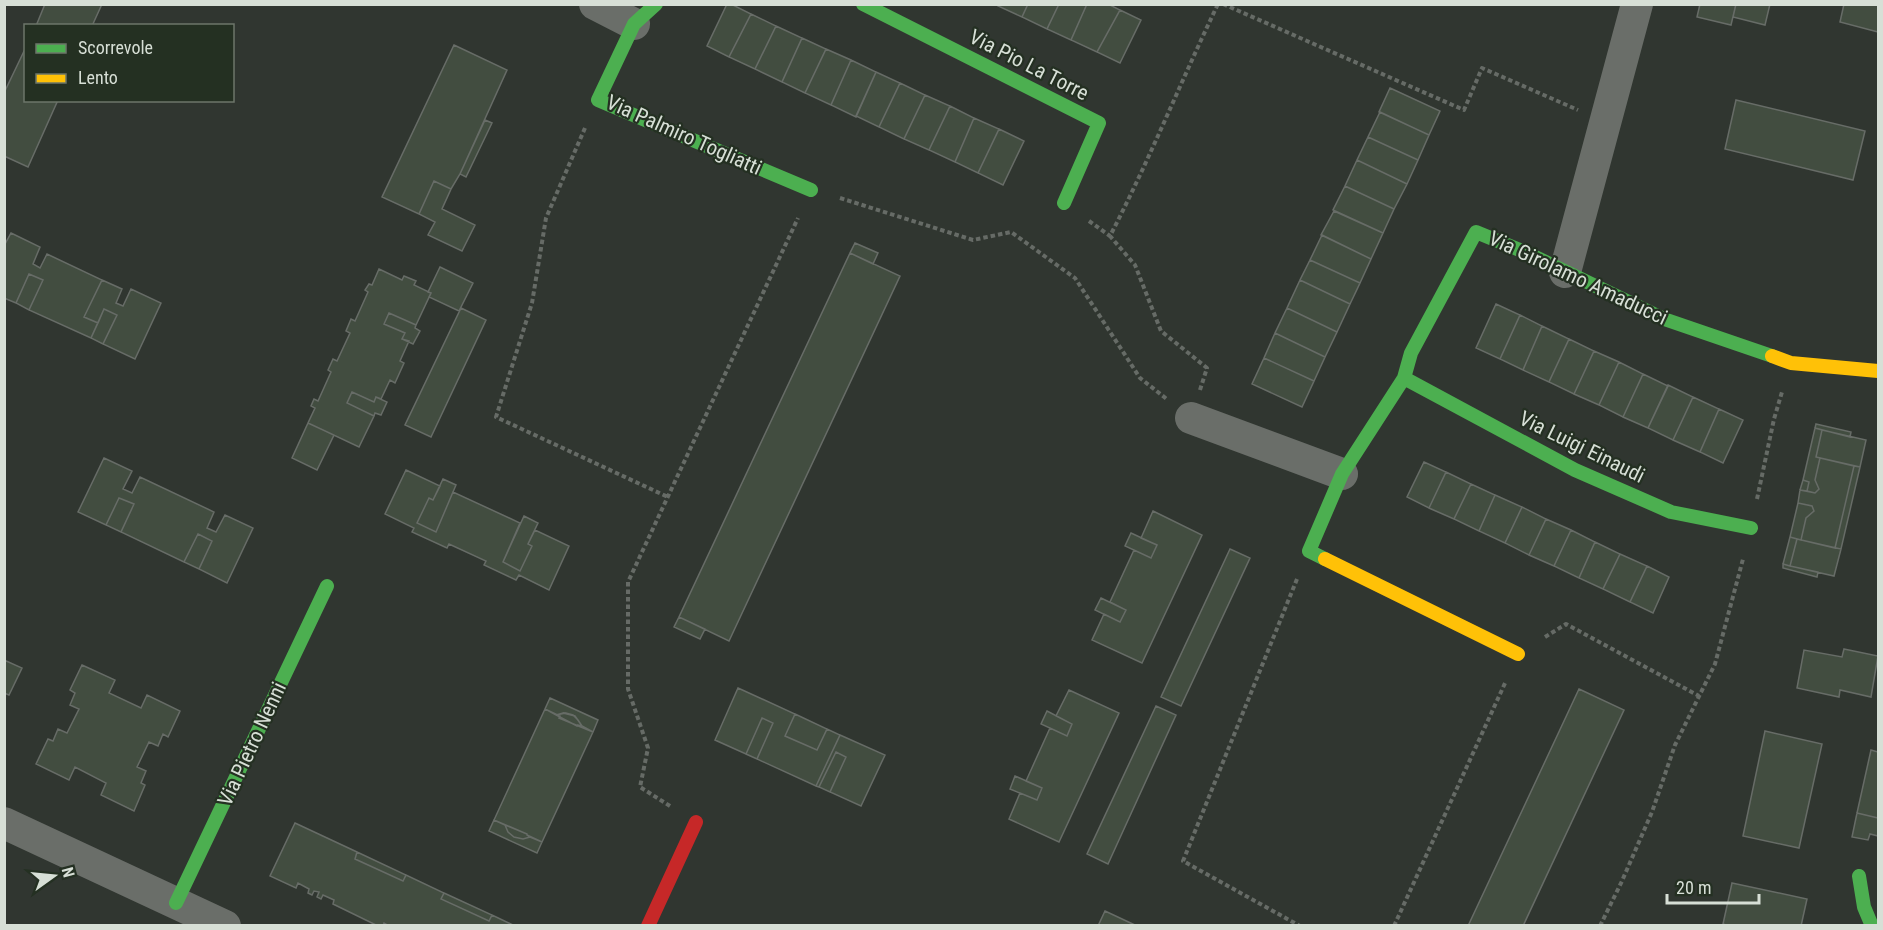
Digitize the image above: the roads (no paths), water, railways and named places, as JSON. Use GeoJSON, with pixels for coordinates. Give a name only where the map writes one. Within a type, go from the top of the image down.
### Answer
{"type":"FeatureCollection","features":[{"type":"Feature","properties":{"kind":"street","name":"Via Palmiro Togliatti"},"geometry":{"type":"LineString","coordinates":[[595,4],[645,14],[598,100],[811,190]]}},
{"type":"Feature","properties":{"kind":"street","name":"Via Pio La Torre"},"geometry":{"type":"LineString","coordinates":[[863,4],[1099,123],[1064,203]]}},
{"type":"Feature","properties":{"kind":"street"},"geometry":{"type":"LineString","coordinates":[[1564,272],[1637,4]]}},
{"type":"Feature","properties":{"kind":"street","name":"Via Girolamo Amaducci"},"geometry":{"type":"LineString","coordinates":[[1518,654],[1309,551],[1342,474],[1404,378],[1411,353],[1476,232],[1527,253],[1664,318],[1791,363],[1878,371]]}},
{"type":"Feature","properties":{"kind":"street","name":"Via Luigi Einaudi"},"geometry":{"type":"LineString","coordinates":[[1404,378],[1575,470],[1671,512],[1751,528]]}},
{"type":"Feature","properties":{"kind":"street"},"geometry":{"type":"LineString","coordinates":[[1191,418],[1342,474]]}},
{"type":"Feature","properties":{"kind":"street","name":"Via Pietro Nenni"},"geometry":{"type":"LineString","coordinates":[[176,903],[327,586]]}},
{"type":"Feature","properties":{"kind":"street"},"geometry":{"type":"LineString","coordinates":[[648,926],[696,822]]}},
{"type":"Feature","properties":{"kind":"street"},"geometry":{"type":"LineString","coordinates":[[4,823],[225,926]]}},
{"type":"Feature","properties":{"kind":"street"},"geometry":{"type":"LineString","coordinates":[[1859,876],[1864,907],[1872,926]]}}]}
